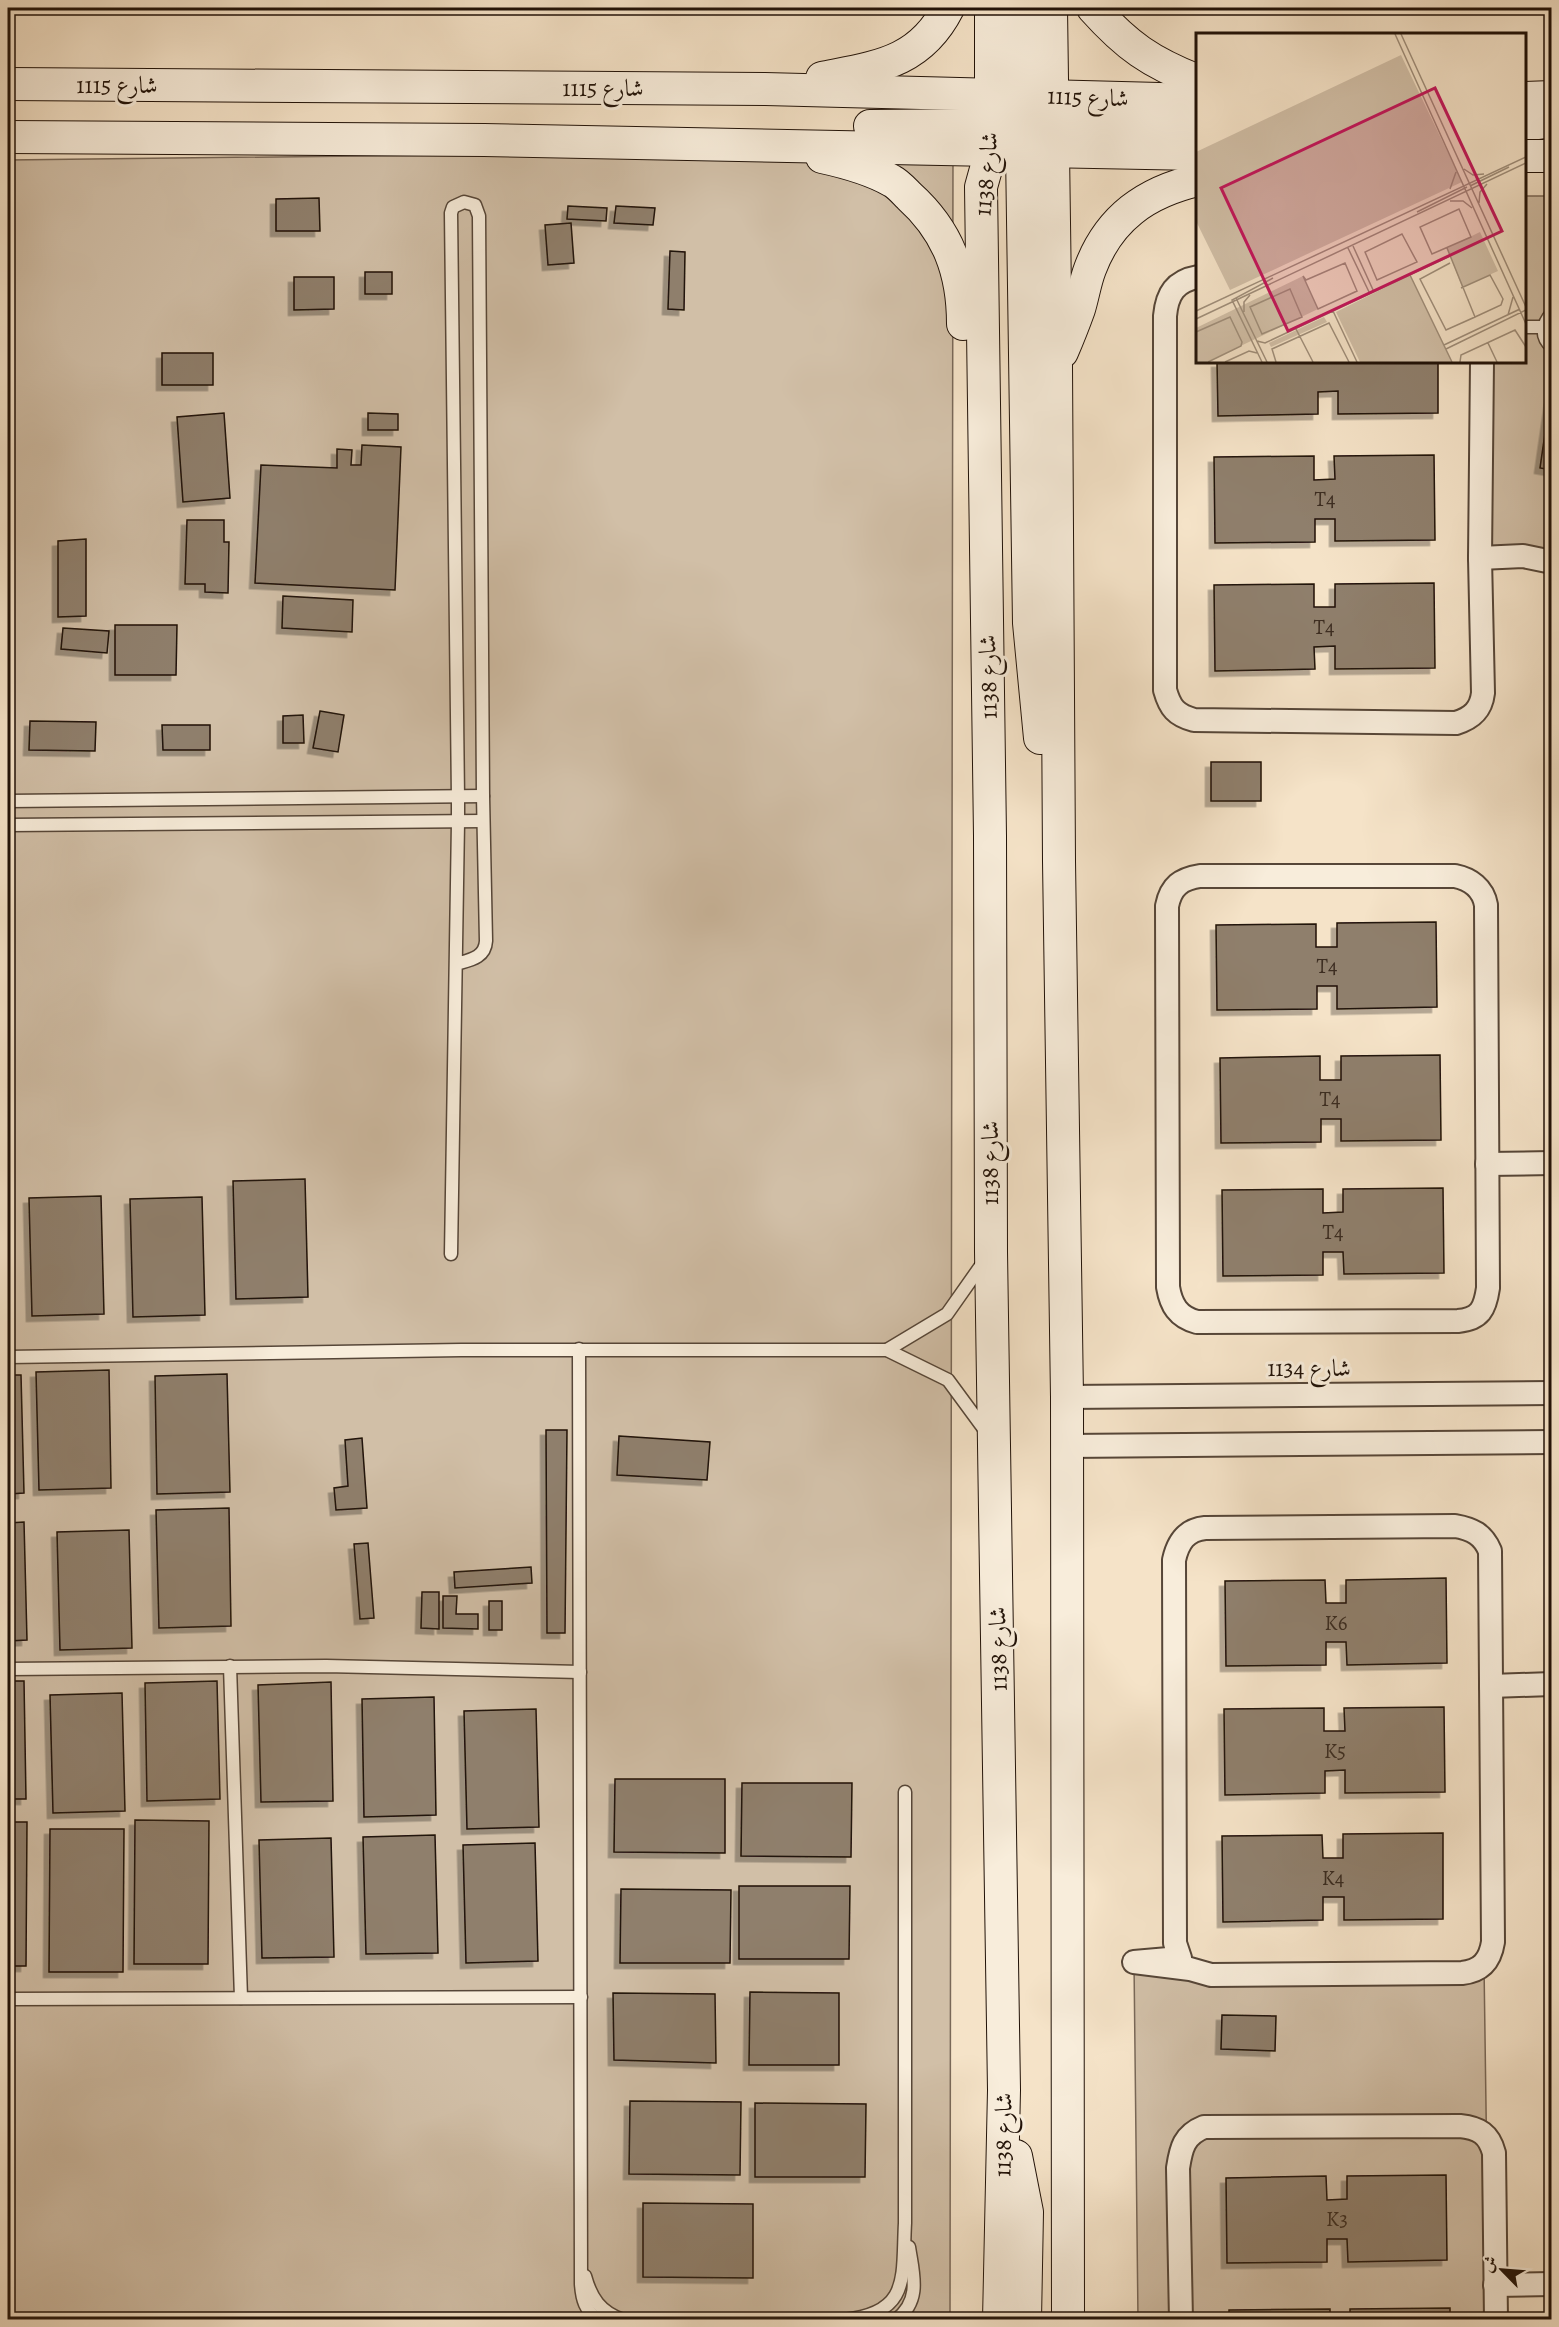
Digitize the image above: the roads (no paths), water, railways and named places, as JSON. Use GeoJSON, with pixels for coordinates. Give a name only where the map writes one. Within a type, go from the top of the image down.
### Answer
{"type":"FeatureCollection","features":[{"type":"Feature","properties":{"kind":"street"},"geometry":{"type":"LineString","coordinates":[[765,89],[881,66],[903,56],[921,44],[948,8]]}},
{"type":"Feature","properties":{"kind":"street"},"geometry":{"type":"LineString","coordinates":[[991,8],[991,94]]}},
{"type":"Feature","properties":{"kind":"street"},"geometry":{"type":"LineString","coordinates":[[1021,8],[1026,126],[1029,623],[1042,768],[1059,861]]}},
{"type":"Feature","properties":{"kind":"street","name":"شارع 1138"},"geometry":{"type":"LineString","coordinates":[[1051,8],[1026,126],[1056,366],[1059,861],[1067,1397],[1068,2319]]}},
{"type":"Feature","properties":{"kind":"street"},"geometry":{"type":"LineString","coordinates":[[1093,8],[1132,48],[1153,61],[1196,81]]}},
{"type":"Feature","properties":{"kind":"street","name":"شارع 1115"},"geometry":{"type":"LineString","coordinates":[[8,84],[765,89],[991,94],[1026,126],[1196,154]]}},
{"type":"Feature","properties":{"kind":"street"},"geometry":{"type":"LineString","coordinates":[[1526,98],[1551,97]]}},
{"type":"Feature","properties":{"kind":"street","name":"شارع 1115"},"geometry":{"type":"LineString","coordinates":[[8,137],[484,140],[771,145],[1026,126],[1196,100]]}},
{"type":"Feature","properties":{"kind":"street"},"geometry":{"type":"LineString","coordinates":[[1526,123],[1551,120]]}},
{"type":"Feature","properties":{"kind":"street"},"geometry":{"type":"LineString","coordinates":[[484,140],[561,123],[693,126],[1196,124]]}},
{"type":"Feature","properties":{"kind":"street","name":"شارع 1138"},"geometry":{"type":"LineString","coordinates":[[999,2319],[1004,2090],[995,1443],[990,1252],[988,726],[981,187],[1026,126]]}},
{"type":"Feature","properties":{"kind":"street"},"geometry":{"type":"LineString","coordinates":[[771,145],[844,162],[893,182],[924,210],[941,232],[956,264],[963,299],[965,560],[969,691],[988,726]]}},
{"type":"Feature","properties":{"kind":"street"},"geometry":{"type":"LineString","coordinates":[[1526,156],[1551,156]]}},
{"type":"Feature","properties":{"kind":"street"},"geometry":{"type":"LineString","coordinates":[[1056,366],[1079,309],[1090,270],[1103,241],[1122,218],[1149,196],[1178,184],[1196,180]]}},
{"type":"Feature","properties":{"kind":"street"},"geometry":{"type":"LineString","coordinates":[[1196,277],[1184,280],[1173,288],[1166,301],[1165,316],[1165,690],[1174,712],[1194,720],[1456,723],[1470,718],[1479,708],[1483,693],[1480,558],[1482,363]]}},
{"type":"Feature","properties":{"kind":"street"},"geometry":{"type":"LineString","coordinates":[[1480,558],[1523,556],[1551,562]]}},
{"type":"Feature","properties":{"kind":"street"},"geometry":{"type":"LineString","coordinates":[[1200,876],[1455,876],[1474,883],[1486,904],[1487,1164],[1488,1288],[1480,1313],[1470,1320],[1197,1322],[1183,1316],[1173,1304],[1168,1275],[1167,906],[1169,897],[1180,883],[1185,879],[1200,876]]}},
{"type":"Feature","properties":{"kind":"street"},"geometry":{"type":"LineString","coordinates":[[1487,1164],[1551,1162]]}},
{"type":"Feature","properties":{"kind":"street","name":"شارع 1134"},"geometry":{"type":"LineString","coordinates":[[1067,1397],[1551,1393]]}},
{"type":"Feature","properties":{"kind":"street"},"geometry":{"type":"LineString","coordinates":[[1067,1446],[1551,1442]]}},
{"type":"Feature","properties":{"kind":"street"},"geometry":{"type":"LineString","coordinates":[[1455,1526],[1475,1532],[1481,1536],[1490,1551],[1491,1686],[1492,1942],[1491,1952],[1484,1965],[1472,1972],[1462,1973],[1211,1975],[1190,1969],[1134,1962],[1180,1958],[1175,1942],[1174,1560],[1179,1544],[1189,1533],[1205,1528],[1455,1526]]}},
{"type":"Feature","properties":{"kind":"street"},"geometry":{"type":"LineString","coordinates":[[1491,1686],[1551,1684]]}},
{"type":"Feature","properties":{"kind":"street"},"geometry":{"type":"LineString","coordinates":[[1004,2090],[1027,2212],[1025,2319]]}},
{"type":"Feature","properties":{"kind":"street"},"geometry":{"type":"LineString","coordinates":[[1181,2319],[1178,2168],[1182,2145],[1187,2137],[1204,2127],[1460,2126],[1482,2131],[1491,2143],[1494,2153],[1496,2319]]}},
{"type":"Feature","properties":{"kind":"street"},"geometry":{"type":"LineString","coordinates":[[1495,2285],[1551,2284]]}},
{"type":"Feature","properties":{"kind":"lane"},"geometry":{"type":"LineString","coordinates":[[451,1254],[458,798],[451,213],[453,207],[464,202],[475,205],[479,216],[485,947],[478,957],[456,963]]}},
{"type":"Feature","properties":{"kind":"lane"},"geometry":{"type":"LineString","coordinates":[[1551,313],[1543,327],[1544,336],[1551,347]]}},
{"type":"Feature","properties":{"kind":"lane"},"geometry":{"type":"LineString","coordinates":[[1526,327],[1543,327]]}},
{"type":"Feature","properties":{"kind":"lane"},"geometry":{"type":"LineString","coordinates":[[8,801],[483,796]]}},
{"type":"Feature","properties":{"kind":"lane"},"geometry":{"type":"LineString","coordinates":[[8,825],[483,821]]}},
{"type":"Feature","properties":{"kind":"lane"},"geometry":{"type":"LineString","coordinates":[[887,1350],[947,1314],[990,1252]]}},
{"type":"Feature","properties":{"kind":"lane"},"geometry":{"type":"LineString","coordinates":[[579,1349],[582,2297],[587,2309],[598,2319]]}},
{"type":"Feature","properties":{"kind":"lane"},"geometry":{"type":"LineString","coordinates":[[8,1357],[579,1349],[887,1350],[948,1380],[995,1443]]}},
{"type":"Feature","properties":{"kind":"lane"},"geometry":{"type":"LineString","coordinates":[[230,1666],[241,1998]]}},
{"type":"Feature","properties":{"kind":"lane"},"geometry":{"type":"LineString","coordinates":[[8,1668],[326,1666],[580,1672]]}},
{"type":"Feature","properties":{"kind":"lane"},"geometry":{"type":"LineString","coordinates":[[844,2319],[863,2318],[877,2313],[897,2294],[902,2280],[905,2223],[905,1792]]}},
{"type":"Feature","properties":{"kind":"lane"},"geometry":{"type":"LineString","coordinates":[[8,2000],[581,1997]]}},
{"type":"Feature","properties":{"kind":"lane"},"geometry":{"type":"LineString","coordinates":[[896,2319],[912,2302],[915,2289],[905,2223]]}},
{"type":"Feature","properties":{"kind":"lane"},"geometry":{"type":"LineString","coordinates":[[583,2269],[592,2297],[610,2315],[622,2319]]}}]}
